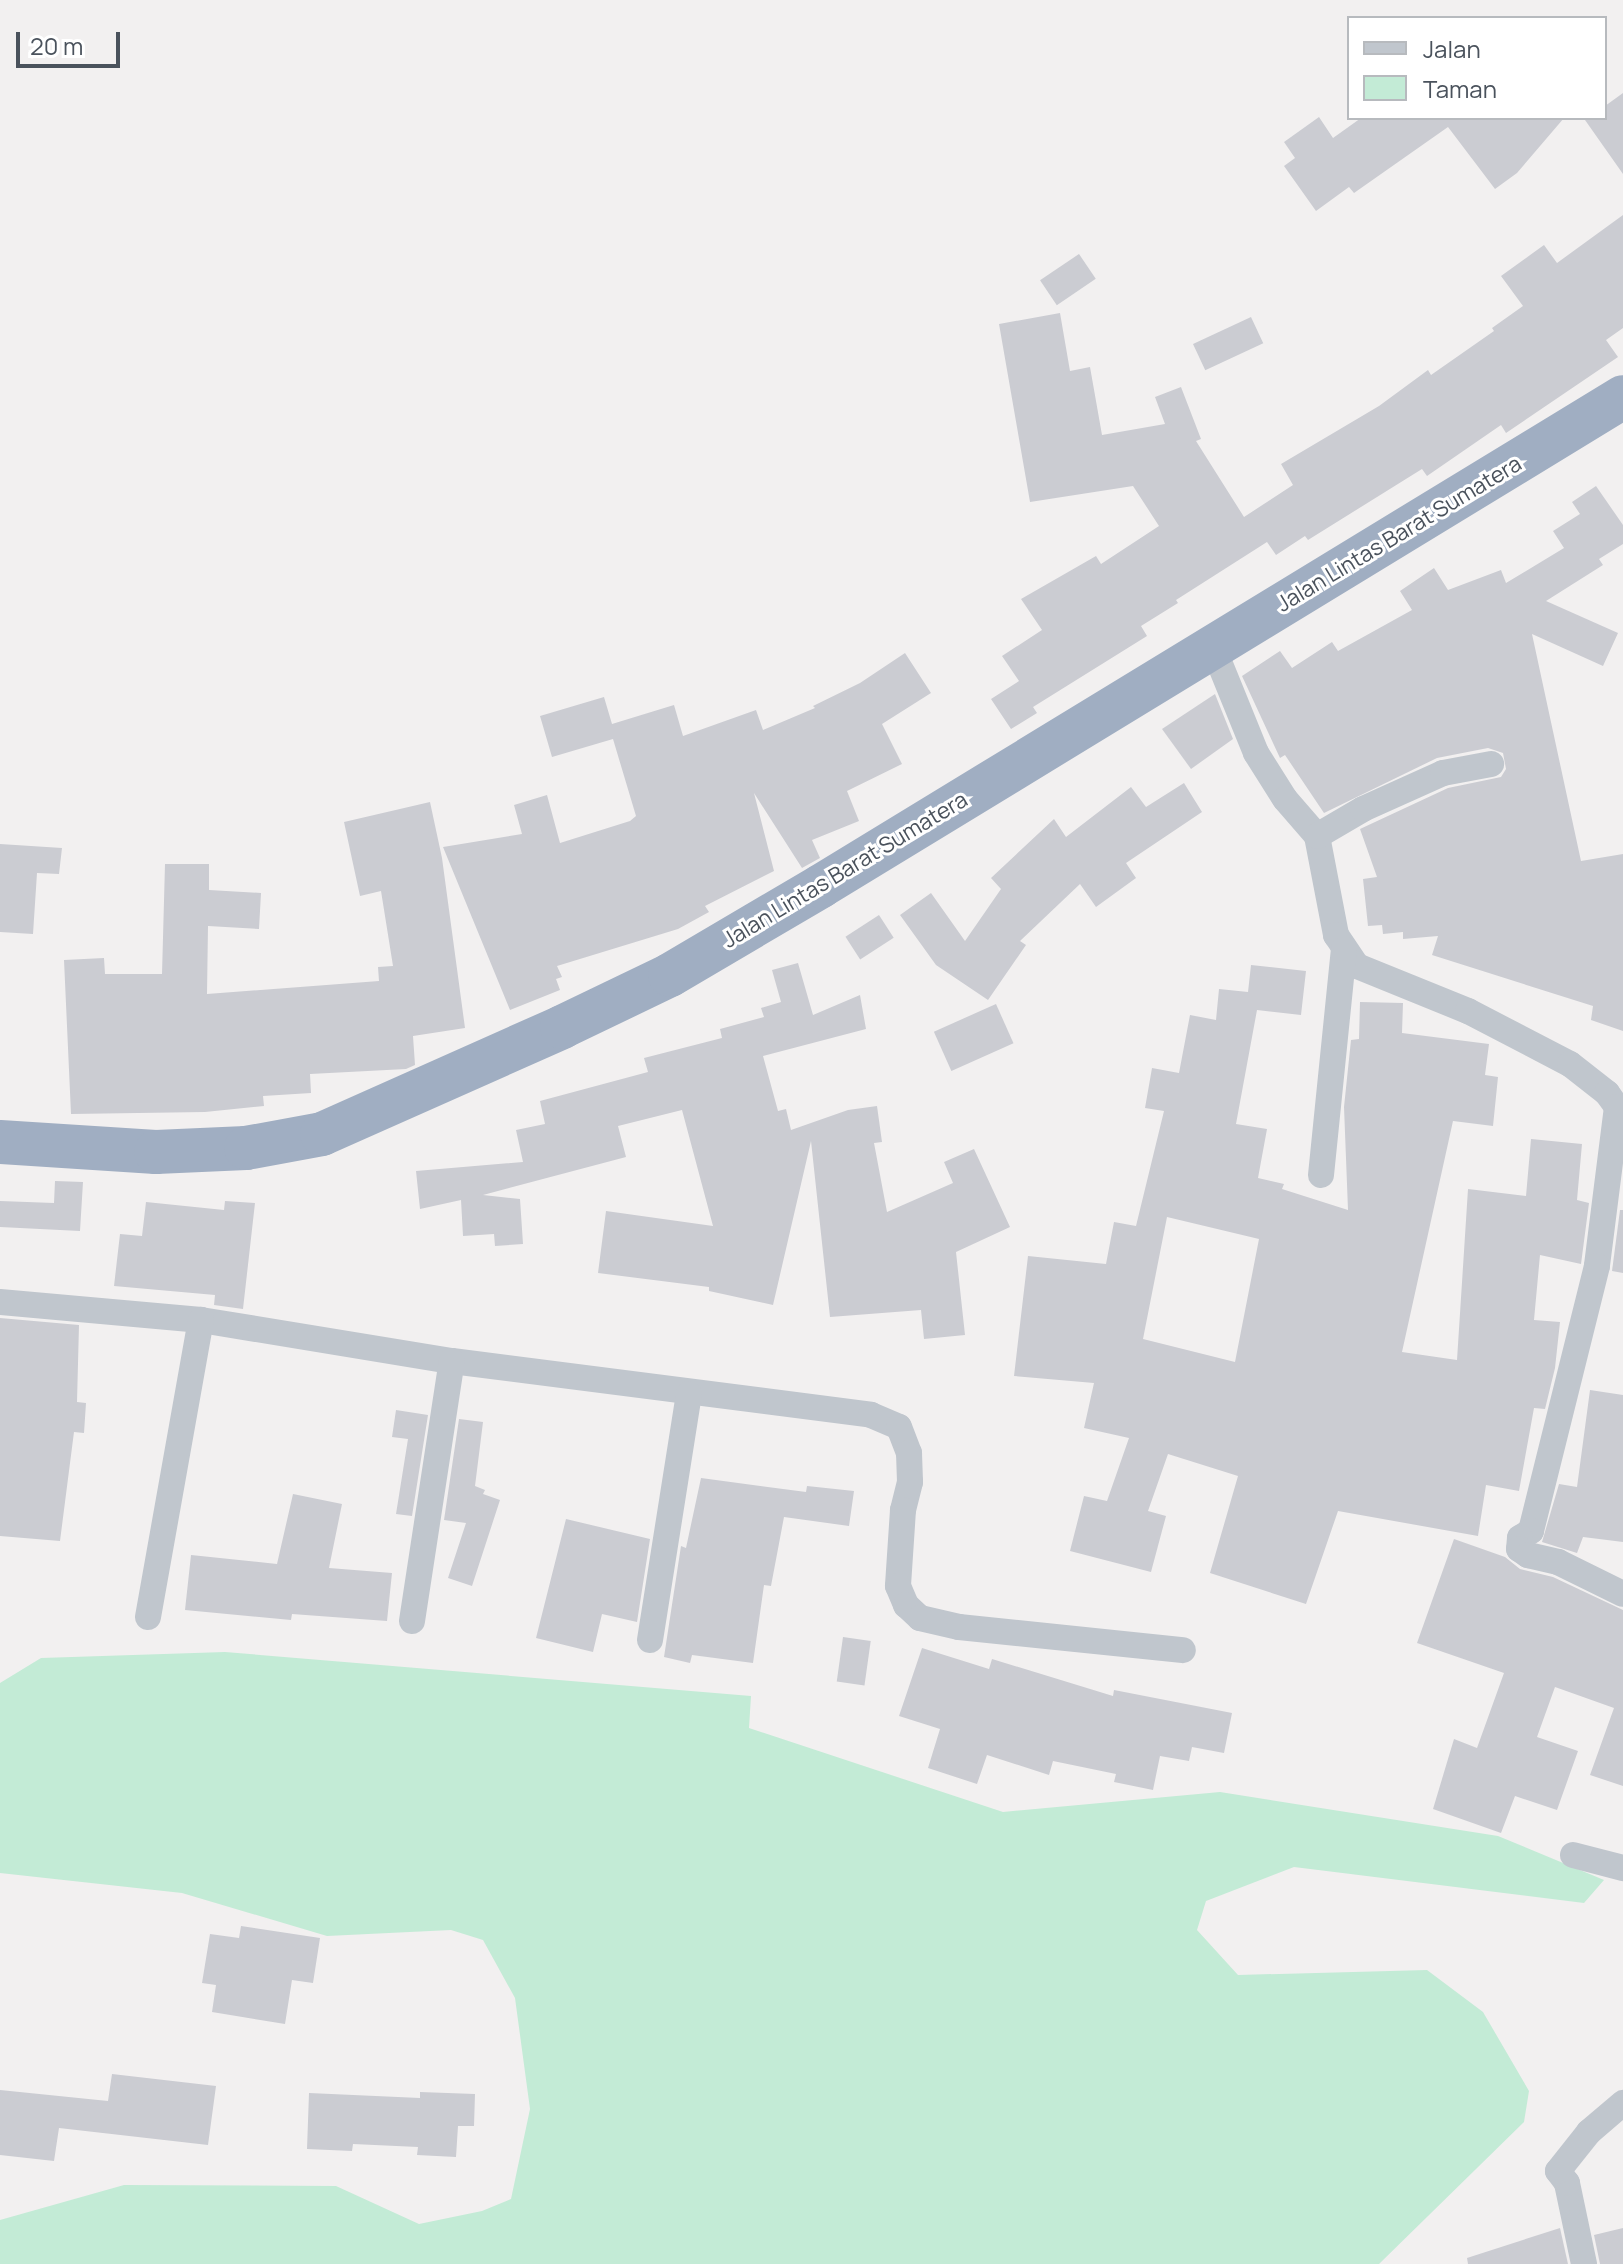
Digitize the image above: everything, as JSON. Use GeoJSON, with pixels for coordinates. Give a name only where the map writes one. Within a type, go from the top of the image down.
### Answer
{"type":"FeatureCollection","features":[{"type":"Feature","properties":{"kind":"highway","name":"Jalan Lintas Barat Sumatera"},"geometry":{"type":"LineString","coordinates":[[0,1142],[156,1152],[246,1148],[322,1134],[670,975],[1623,397]]}},
{"type":"Feature","properties":{"kind":"street"},"geometry":{"type":"LineString","coordinates":[[1213,647],[1256,753],[1285,799],[1317,836],[1336,935],[1357,966],[1468,1011],[1570,1064],[1620,1106],[1597,1266],[1531,1531],[1520,1538],[1519,1549],[1528,1555],[1558,1562],[1623,1594]]}},
{"type":"Feature","properties":{"kind":"street"},"geometry":{"type":"LineString","coordinates":[[1317,836],[1363,809],[1431,778],[1491,764]]}},
{"type":"Feature","properties":{"kind":"street"},"geometry":{"type":"LineString","coordinates":[[1321,1175],[1344,949]]}},
{"type":"Feature","properties":{"kind":"street"},"geometry":{"type":"LineString","coordinates":[[0,1302],[201,1320],[452,1361],[689,1394],[871,1415],[899,1427],[909,1453],[910,1482],[903,1510],[898,1586],[906,1605],[920,1618],[959,1627],[1183,1650]]}},
{"type":"Feature","properties":{"kind":"street"},"geometry":{"type":"LineString","coordinates":[[148,1617],[201,1320]]}},
{"type":"Feature","properties":{"kind":"street"},"geometry":{"type":"LineString","coordinates":[[412,1621],[452,1361]]}},
{"type":"Feature","properties":{"kind":"street"},"geometry":{"type":"LineString","coordinates":[[650,1640],[689,1394]]}},
{"type":"Feature","properties":{"kind":"street"},"geometry":{"type":"LineString","coordinates":[[1573,1855],[1623,1868]]}},
{"type":"Feature","properties":{"kind":"street"},"geometry":{"type":"LineString","coordinates":[[1584,2264],[1567,2183],[1558,2171],[1589,2132],[1623,2103]]}},
{"type":"Feature","properties":{"kind":"green space"},"geometry":{"type":"Polygon","coordinates":[[[225,1652],[751,1696],[749,1728],[1003,1812],[1220,1792],[1498,1836],[1604,1880],[1584,1903],[1294,1867],[1206,1901],[1197,1930],[1238,1975],[1427,1970],[1483,2012],[1529,2091],[1524,2122],[1379,2264],[0,2264],[0,2220],[124,2185],[336,2186],[419,2224],[482,2211],[511,2199],[530,2109],[515,1998],[483,1940],[451,1930],[327,1936],[182,1893],[0,1873],[0,1683],[41,1658],[225,1652]]]}},
{"type":"Feature","properties":{"kind":"building"},"geometry":{"type":"Polygon","coordinates":[[[1623,93],[1623,174],[1585,120],[1607,120],[1607,105],[1623,93]]]}},
{"type":"Feature","properties":{"kind":"building"},"geometry":{"type":"Polygon","coordinates":[[[1319,117],[1333,138],[1358,120],[1562,120],[1517,173],[1495,189],[1448,127],[1354,193],[1349,187],[1316,211],[1284,166],[1295,158],[1284,142],[1319,117]]]}},
{"type":"Feature","properties":{"kind":"building"},"geometry":{"type":"Polygon","coordinates":[[[1623,215],[1623,328],[1606,340],[1618,357],[1506,433],[1501,425],[1427,476],[1422,469],[1308,540],[1305,536],[1276,555],[1267,542],[1176,600],[1178,603],[1141,626],[1147,636],[1033,707],[1037,713],[1011,729],[991,699],[1019,681],[1002,656],[1042,630],[1021,599],[1096,556],[1101,564],[1159,526],[1133,486],[1030,502],[999,324],[1060,313],[1070,371],[1090,367],[1102,435],[1165,424],[1155,397],[1181,387],[1201,439],[1196,441],[1244,517],[1293,485],[1281,464],[1379,406],[1428,370],[1431,375],[1494,331],[1492,328],[1523,306],[1501,276],[1544,245],[1557,263],[1623,215]]]}},
{"type":"Feature","properties":{"kind":"building"},"geometry":{"type":"Polygon","coordinates":[[[1079,254],[1096,279],[1057,305],[1040,280],[1079,254]]]}},
{"type":"Feature","properties":{"kind":"building"},"geometry":{"type":"Polygon","coordinates":[[[1251,317],[1263,343],[1205,370],[1193,344],[1251,317]]]}},
{"type":"Feature","properties":{"kind":"building"},"geometry":{"type":"Polygon","coordinates":[[[1596,486],[1623,525],[1623,544],[1599,559],[1603,565],[1546,601],[1618,633],[1603,666],[1532,634],[1581,861],[1623,854],[1623,1031],[1591,1020],[1593,1006],[1432,955],[1438,936],[1403,939],[1403,932],[1383,934],[1382,925],[1368,926],[1363,879],[1377,877],[1360,829],[1448,788],[1501,777],[1506,769],[1503,753],[1488,748],[1437,758],[1324,813],[1285,755],[1280,758],[1242,676],[1280,651],[1292,668],[1332,642],[1338,651],[1412,610],[1400,591],[1434,568],[1448,590],[1501,570],[1506,583],[1564,548],[1553,531],[1580,514],[1572,502],[1596,486]]]}},
{"type":"Feature","properties":{"kind":"building"},"geometry":{"type":"Polygon","coordinates":[[[905,653],[931,693],[882,724],[902,764],[847,791],[859,821],[812,840],[820,858],[802,868],[754,793],[774,871],[705,906],[709,912],[678,929],[557,966],[562,977],[556,979],[560,990],[510,1010],[443,847],[522,834],[514,805],[547,795],[560,843],[630,821],[636,816],[613,739],[552,757],[540,716],[604,697],[612,724],[674,705],[683,736],[756,710],[763,730],[815,708],[813,706],[860,683],[905,653]]]}},
{"type":"Feature","properties":{"kind":"building"},"geometry":{"type":"Polygon","coordinates":[[[1215,694],[1233,739],[1191,769],[1162,729],[1215,694]]]}},
{"type":"Feature","properties":{"kind":"building"},"geometry":{"type":"Polygon","coordinates":[[[1184,783],[1202,812],[1126,863],[1136,878],[1096,907],[1080,884],[1020,941],[1026,945],[988,1000],[936,965],[900,915],[931,893],[965,941],[1001,889],[991,878],[1054,819],[1066,837],[1131,787],[1146,807],[1184,783]]]}},
{"type":"Feature","properties":{"kind":"building"},"geometry":{"type":"Polygon","coordinates":[[[430,802],[442,858],[465,1028],[413,1036],[415,1065],[406,1069],[310,1074],[311,1093],[263,1096],[264,1106],[205,1112],[71,1114],[64,960],[104,958],[105,974],[162,974],[165,864],[209,864],[209,890],[261,893],[259,929],[208,926],[207,994],[379,981],[378,967],[393,966],[381,891],[360,896],[344,822],[430,802]]]}},
{"type":"Feature","properties":{"kind":"building"},"geometry":{"type":"Polygon","coordinates":[[[0,844],[62,848],[59,874],[37,873],[33,934],[0,932],[0,844]]]}},
{"type":"Feature","properties":{"kind":"building"},"geometry":{"type":"Polygon","coordinates":[[[879,915],[894,938],[860,959],[845,937],[879,915]]]}},
{"type":"Feature","properties":{"kind":"building"},"geometry":{"type":"Polygon","coordinates":[[[798,963],[813,1015],[860,995],[866,1029],[763,1056],[778,1111],[786,1109],[791,1130],[848,1110],[877,1106],[882,1142],[874,1143],[887,1212],[953,1183],[944,1162],[974,1149],[1010,1227],[956,1252],[965,1335],[924,1339],[921,1310],[830,1317],[811,1141],[773,1305],[709,1291],[709,1287],[598,1273],[606,1211],[713,1226],[682,1110],[618,1126],[626,1157],[483,1195],[520,1199],[523,1244],[495,1246],[494,1234],[463,1236],[461,1200],[420,1209],[416,1171],[523,1162],[516,1130],[545,1124],[540,1101],[648,1072],[644,1058],[722,1038],[720,1029],[764,1017],[761,1008],[781,1002],[772,970],[798,963]]]}},
{"type":"Feature","properties":{"kind":"building"},"geometry":{"type":"Polygon","coordinates":[[[1251,965],[1306,971],[1301,1015],[1257,1010],[1236,1124],[1267,1129],[1258,1178],[1284,1184],[1282,1189],[1348,1210],[1344,1107],[1351,1040],[1359,1039],[1360,1002],[1403,1003],[1402,1033],[1489,1044],[1485,1075],[1498,1077],[1493,1126],[1453,1121],[1402,1352],[1457,1360],[1468,1189],[1526,1196],[1531,1139],[1582,1144],[1577,1200],[1589,1203],[1581,1264],[1540,1255],[1534,1320],[1560,1322],[1555,1368],[1545,1409],[1534,1408],[1519,1491],[1486,1485],[1478,1536],[1338,1511],[1306,1604],[1210,1573],[1238,1476],[1168,1454],[1148,1511],[1166,1516],[1151,1572],[1070,1551],[1084,1496],[1107,1501],[1129,1438],[1084,1428],[1094,1383],[1014,1376],[1028,1256],[1106,1264],[1114,1222],[1136,1226],[1164,1111],[1145,1108],[1152,1068],[1179,1073],[1190,1015],[1216,1020],[1219,989],[1248,992],[1251,965]],[[1167,1217],[1143,1339],[1235,1362],[1259,1239],[1167,1217]]]}},
{"type":"Feature","properties":{"kind":"building"},"geometry":{"type":"Polygon","coordinates":[[[996,1004],[1013,1043],[951,1071],[934,1032],[996,1004]]]}},
{"type":"Feature","properties":{"kind":"building"},"geometry":{"type":"Polygon","coordinates":[[[55,1181],[83,1182],[80,1231],[0,1227],[0,1201],[54,1203],[55,1181]]]}},
{"type":"Feature","properties":{"kind":"building"},"geometry":{"type":"Polygon","coordinates":[[[225,1201],[255,1203],[243,1309],[214,1305],[215,1295],[114,1286],[120,1234],[142,1236],[146,1202],[224,1210],[225,1201]]]}},
{"type":"Feature","properties":{"kind":"building"},"geometry":{"type":"Polygon","coordinates":[[[1620,1210],[1623,1210],[1623,1273],[1612,1271],[1620,1210]]]}},
{"type":"Feature","properties":{"kind":"building"},"geometry":{"type":"Polygon","coordinates":[[[0,1318],[79,1325],[77,1402],[86,1403],[84,1433],[74,1432],[60,1541],[0,1536],[0,1318]]]}},
{"type":"Feature","properties":{"kind":"building"},"geometry":{"type":"Polygon","coordinates":[[[1590,1390],[1623,1395],[1623,1542],[1583,1537],[1577,1553],[1542,1542],[1559,1484],[1577,1487],[1590,1390]]]}},
{"type":"Feature","properties":{"kind":"building"},"geometry":{"type":"Polygon","coordinates":[[[396,1410],[428,1415],[412,1516],[396,1514],[408,1439],[392,1437],[396,1410]]]}},
{"type":"Feature","properties":{"kind":"building"},"geometry":{"type":"Polygon","coordinates":[[[459,1419],[483,1422],[475,1486],[485,1490],[483,1494],[500,1500],[472,1586],[448,1578],[466,1523],[444,1520],[459,1419]]]}},
{"type":"Feature","properties":{"kind":"building"},"geometry":{"type":"Polygon","coordinates":[[[701,1478],[806,1492],[807,1486],[854,1491],[849,1526],[784,1517],[771,1586],[764,1585],[753,1663],[692,1655],[690,1663],[664,1657],[681,1546],[686,1548],[701,1478]]]}},
{"type":"Feature","properties":{"kind":"building"},"geometry":{"type":"Polygon","coordinates":[[[293,1494],[342,1504],[329,1568],[392,1573],[387,1621],[292,1614],[291,1620],[185,1610],[191,1555],[277,1564],[293,1494]]]}},
{"type":"Feature","properties":{"kind":"building"},"geometry":{"type":"Polygon","coordinates":[[[566,1519],[650,1539],[637,1622],[602,1614],[593,1652],[536,1638],[566,1519]]]}},
{"type":"Feature","properties":{"kind":"building"},"geometry":{"type":"Polygon","coordinates":[[[1454,1539],[1505,1557],[1520,1569],[1553,1577],[1623,1610],[1623,1786],[1590,1775],[1614,1708],[1555,1687],[1537,1737],[1578,1751],[1557,1810],[1515,1796],[1501,1833],[1433,1809],[1454,1739],[1477,1748],[1504,1673],[1417,1643],[1454,1539]]]}},
{"type":"Feature","properties":{"kind":"building"},"geometry":{"type":"Polygon","coordinates":[[[843,1637],[871,1641],[864,1685],[837,1682],[843,1637]]]}},
{"type":"Feature","properties":{"kind":"building"},"geometry":{"type":"Polygon","coordinates":[[[922,1648],[989,1669],[992,1659],[1113,1696],[1114,1690],[1232,1713],[1224,1753],[1192,1747],[1189,1761],[1160,1756],[1153,1790],[1114,1782],[1116,1774],[1053,1761],[1049,1775],[987,1755],[977,1784],[928,1768],[940,1729],[899,1716],[922,1648]]]}},
{"type":"Feature","properties":{"kind":"building"},"geometry":{"type":"Polygon","coordinates":[[[241,1926],[320,1938],[313,1983],[292,1980],[285,2024],[212,2012],[216,1985],[202,1983],[210,1934],[239,1938],[241,1926]]]}},
{"type":"Feature","properties":{"kind":"building"},"geometry":{"type":"Polygon","coordinates":[[[112,2074],[216,2086],[208,2145],[59,2128],[54,2161],[0,2155],[0,2090],[108,2101],[112,2074]]]}},
{"type":"Feature","properties":{"kind":"building"},"geometry":{"type":"Polygon","coordinates":[[[420,2092],[475,2094],[474,2126],[458,2126],[456,2157],[417,2155],[418,2147],[353,2144],[352,2151],[307,2149],[309,2093],[420,2098],[420,2092]]]}},
{"type":"Feature","properties":{"kind":"building"},"geometry":{"type":"Polygon","coordinates":[[[1560,2228],[1568,2264],[1468,2264],[1467,2258],[1560,2228]]]}},
{"type":"Feature","properties":{"kind":"building"},"geometry":{"type":"Polygon","coordinates":[[[1623,2228],[1623,2264],[1600,2264],[1594,2235],[1623,2228]]]}}]}
